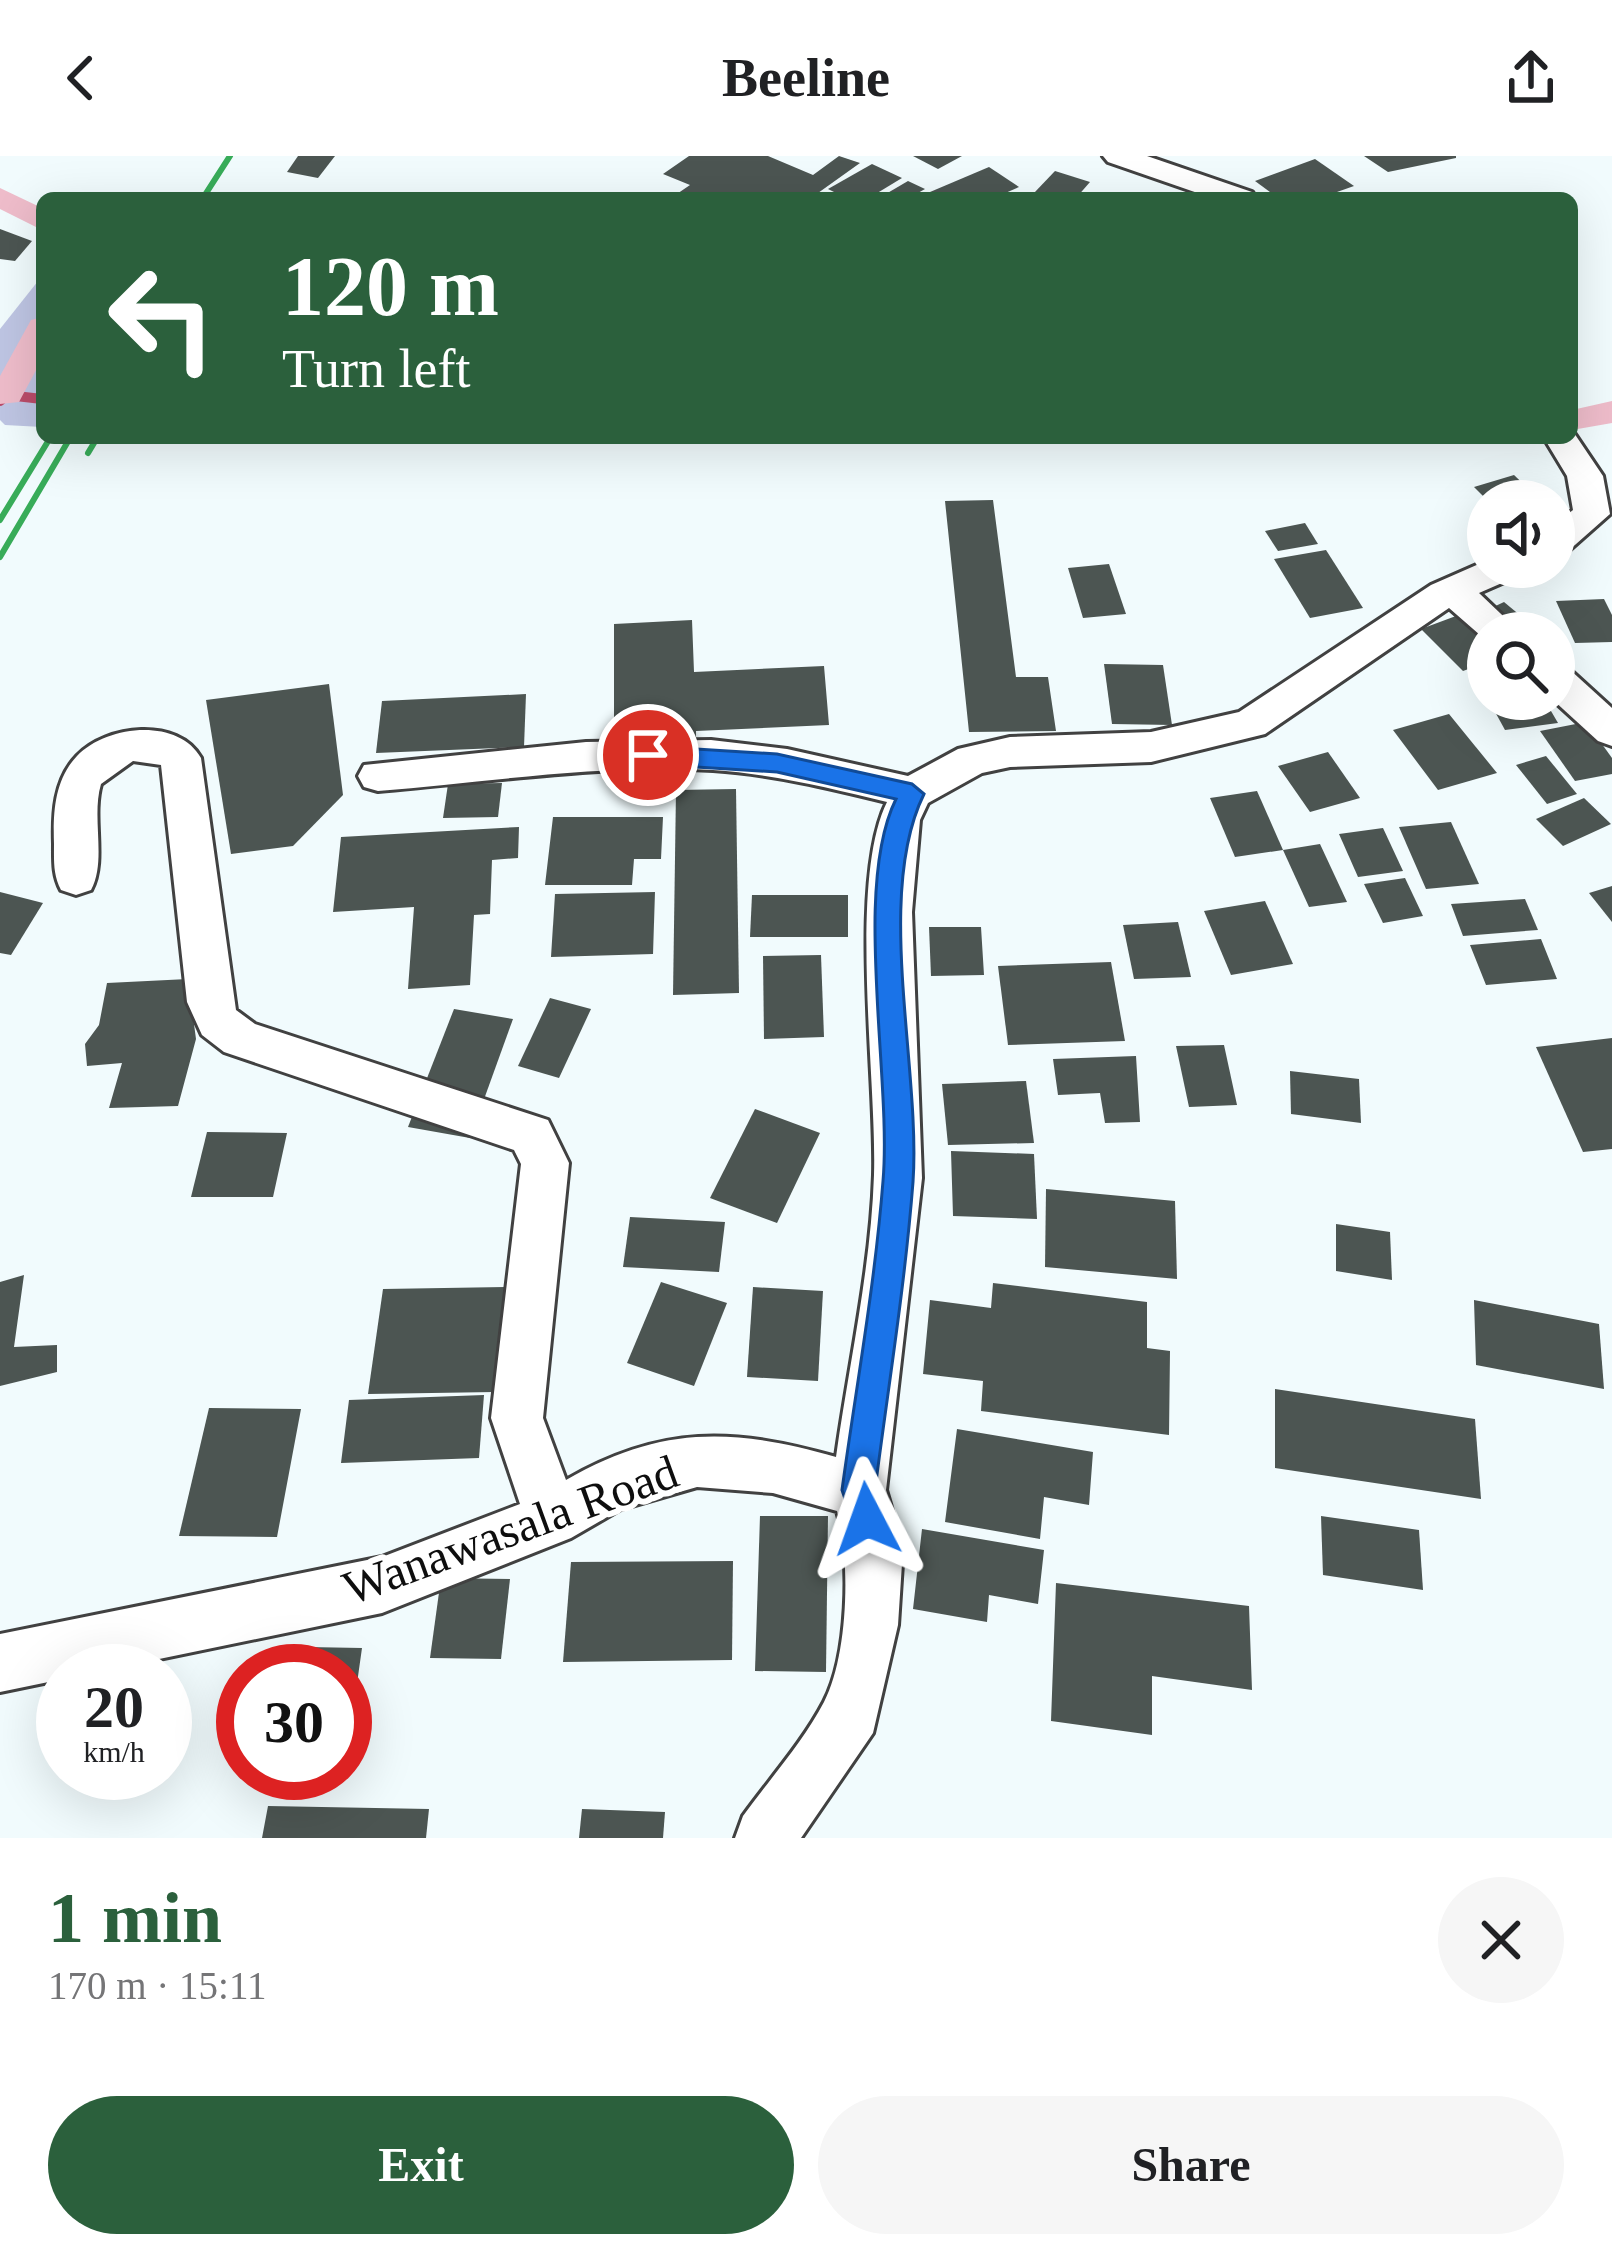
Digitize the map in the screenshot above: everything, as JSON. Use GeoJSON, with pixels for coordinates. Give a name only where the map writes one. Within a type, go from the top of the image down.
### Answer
{"type":"FeatureCollection","features":[{"type":"Feature","properties":{"kind":"street"},"geometry":{"type":"LineString","coordinates":[[1118,156],[1223,192]]}},
{"type":"Feature","properties":{"kind":"street"},"geometry":{"type":"LineString","coordinates":[[1565,444],[1585,476],[1602,518],[1575,533]]}},
{"type":"Feature","properties":{"kind":"street"},"geometry":{"type":"LineString","coordinates":[[765,1838],[851,1712],[870,1625],[875,1548],[859,1490],[898,1178],[890,912],[899,820],[912,794],[971,760],[1010,752],[1151,747],[1251,724],[1467,586]]}},
{"type":"Feature","properties":{"kind":"street"},"geometry":{"type":"LineString","coordinates":[[1454,592],[1477,612]]}},
{"type":"Feature","properties":{"kind":"street"},"geometry":{"type":"LineString","coordinates":[[1575,698],[1612,731]]}},
{"type":"Feature","properties":{"kind":"street"},"geometry":{"type":"LineString","coordinates":[[76,878],[76,793],[86,766],[110,751],[144,743],[166,746],[181,758],[210,1002],[218,1022],[240,1038],[531,1135],[544,1163],[517,1418],[552,1519]]}},
{"type":"Feature","properties":{"kind":"street"},"geometry":{"type":"LineString","coordinates":[[378,776],[598,755],[714,755],[777,763],[912,794]]}},
{"type":"Feature","properties":{"kind":"street","name":"Wanawasala Road"},"geometry":{"type":"LineString","coordinates":[[0,1663],[382,1585],[552,1519],[610,1485],[697,1460],[772,1466],[859,1490]]}},
{"type":"Feature","properties":{"kind":"shaded area"},"geometry":{"type":"Polygon","coordinates":[[[36,284],[36,427],[5,425],[0,420],[0,329],[36,284]]]}},
{"type":"Feature","properties":{"kind":"building"},"geometry":{"type":"Polygon","coordinates":[[[298,156],[335,156],[318,178],[287,172],[298,156]]]}},
{"type":"Feature","properties":{"kind":"building"},"geometry":{"type":"Polygon","coordinates":[[[689,156],[768,156],[813,175],[839,156],[860,163],[819,192],[680,192],[690,185],[663,174],[689,156]]]}},
{"type":"Feature","properties":{"kind":"building"},"geometry":{"type":"Polygon","coordinates":[[[913,156],[962,156],[938,169],[913,156]]]}},
{"type":"Feature","properties":{"kind":"building"},"geometry":{"type":"Polygon","coordinates":[[[1364,156],[1456,156],[1456,158],[1388,172],[1364,156]]]}},
{"type":"Feature","properties":{"kind":"building"},"geometry":{"type":"Polygon","coordinates":[[[1315,159],[1354,186],[1337,192],[1270,192],[1255,181],[1315,159]]]}},
{"type":"Feature","properties":{"kind":"building"},"geometry":{"type":"Polygon","coordinates":[[[872,164],[902,178],[879,192],[828,189],[872,164]]]}},
{"type":"Feature","properties":{"kind":"building"},"geometry":{"type":"Polygon","coordinates":[[[989,167],[1019,187],[1008,192],[930,192],[989,167]]]}},
{"type":"Feature","properties":{"kind":"building"},"geometry":{"type":"Polygon","coordinates":[[[1055,171],[1090,182],[1081,192],[1035,192],[1055,171]]]}},
{"type":"Feature","properties":{"kind":"building"},"geometry":{"type":"Polygon","coordinates":[[[908,181],[925,189],[920,192],[889,192],[908,181]]]}},
{"type":"Feature","properties":{"kind":"building"},"geometry":{"type":"Polygon","coordinates":[[[0,229],[32,241],[15,261],[0,259],[0,229]]]}},
{"type":"Feature","properties":{"kind":"building"},"geometry":{"type":"Polygon","coordinates":[[[993,500],[1016,677],[1048,677],[1056,731],[969,732],[945,501],[993,500]]]}},
{"type":"Feature","properties":{"kind":"building"},"geometry":{"type":"Polygon","coordinates":[[[1305,523],[1318,544],[1278,551],[1265,531],[1305,523]]]}},
{"type":"Feature","properties":{"kind":"building"},"geometry":{"type":"Polygon","coordinates":[[[1326,550],[1363,608],[1310,618],[1274,559],[1326,550]]]}},
{"type":"Feature","properties":{"kind":"building"},"geometry":{"type":"Polygon","coordinates":[[[1109,564],[1126,614],[1083,618],[1068,568],[1109,564]]]}},
{"type":"Feature","properties":{"kind":"building"},"geometry":{"type":"Polygon","coordinates":[[[1604,599],[1612,615],[1612,642],[1575,643],[1575,612],[1561,612],[1556,601],[1604,599]]]}},
{"type":"Feature","properties":{"kind":"building"},"geometry":{"type":"Polygon","coordinates":[[[1504,602],[1516,612],[1489,612],[1504,602]]]}},
{"type":"Feature","properties":{"kind":"building"},"geometry":{"type":"Polygon","coordinates":[[[1464,613],[1467,670],[1463,671],[1421,629],[1464,613]]]}},
{"type":"Feature","properties":{"kind":"building"},"geometry":{"type":"Polygon","coordinates":[[[692,620],[694,672],[824,666],[829,725],[696,731],[696,742],[614,746],[614,624],[692,620]]]}},
{"type":"Feature","properties":{"kind":"building"},"geometry":{"type":"Polygon","coordinates":[[[1104,664],[1163,665],[1172,725],[1112,724],[1104,664]]]}},
{"type":"Feature","properties":{"kind":"building"},"geometry":{"type":"Polygon","coordinates":[[[329,684],[343,795],[293,846],[231,854],[206,700],[329,684]]]}},
{"type":"Feature","properties":{"kind":"building"},"geometry":{"type":"Polygon","coordinates":[[[526,694],[524,747],[376,753],[382,701],[526,694]]]}},
{"type":"Feature","properties":{"kind":"building"},"geometry":{"type":"Polygon","coordinates":[[[1449,714],[1497,773],[1438,790],[1393,730],[1449,714]]]}},
{"type":"Feature","properties":{"kind":"building"},"geometry":{"type":"Polygon","coordinates":[[[1500,720],[1558,723],[1505,730],[1500,720]]]}},
{"type":"Feature","properties":{"kind":"building"},"geometry":{"type":"Polygon","coordinates":[[[1586,722],[1612,758],[1612,774],[1575,781],[1540,731],[1586,722]]]}},
{"type":"Feature","properties":{"kind":"building"},"geometry":{"type":"Polygon","coordinates":[[[1328,752],[1360,798],[1310,812],[1278,766],[1328,752]]]}},
{"type":"Feature","properties":{"kind":"building"},"geometry":{"type":"Polygon","coordinates":[[[1546,756],[1577,794],[1547,804],[1516,765],[1546,756]]]}},
{"type":"Feature","properties":{"kind":"building"},"geometry":{"type":"Polygon","coordinates":[[[502,783],[498,817],[443,818],[448,784],[502,783]]]}},
{"type":"Feature","properties":{"kind":"building"},"geometry":{"type":"Polygon","coordinates":[[[736,789],[739,993],[673,995],[676,790],[736,789]]]}},
{"type":"Feature","properties":{"kind":"building"},"geometry":{"type":"Polygon","coordinates":[[[1257,791],[1283,850],[1235,857],[1210,798],[1257,791]]]}},
{"type":"Feature","properties":{"kind":"building"},"geometry":{"type":"Polygon","coordinates":[[[1584,798],[1611,824],[1563,846],[1536,819],[1584,798]]]}},
{"type":"Feature","properties":{"kind":"building"},"geometry":{"type":"Polygon","coordinates":[[[553,817],[663,817],[661,859],[634,859],[632,885],[545,885],[553,817]]]}},
{"type":"Feature","properties":{"kind":"building"},"geometry":{"type":"Polygon","coordinates":[[[1451,822],[1479,884],[1426,889],[1399,827],[1451,822]]]}},
{"type":"Feature","properties":{"kind":"building"},"geometry":{"type":"Polygon","coordinates":[[[519,827],[518,858],[492,860],[490,914],[474,915],[470,985],[408,989],[414,907],[333,912],[341,837],[519,827]]]}},
{"type":"Feature","properties":{"kind":"building"},"geometry":{"type":"Polygon","coordinates":[[[1383,828],[1403,871],[1358,877],[1339,834],[1383,828]]]}},
{"type":"Feature","properties":{"kind":"building"},"geometry":{"type":"Polygon","coordinates":[[[1320,844],[1347,902],[1309,907],[1283,850],[1320,844]]]}},
{"type":"Feature","properties":{"kind":"building"},"geometry":{"type":"Polygon","coordinates":[[[1405,878],[1423,916],[1383,923],[1364,884],[1405,878]]]}},
{"type":"Feature","properties":{"kind":"building"},"geometry":{"type":"Polygon","coordinates":[[[1612,886],[1612,922],[1589,893],[1612,886]]]}},
{"type":"Feature","properties":{"kind":"building"},"geometry":{"type":"Polygon","coordinates":[[[0,892],[43,903],[11,955],[0,953],[0,892]]]}},
{"type":"Feature","properties":{"kind":"building"},"geometry":{"type":"Polygon","coordinates":[[[655,892],[653,954],[551,957],[555,894],[655,892]]]}},
{"type":"Feature","properties":{"kind":"building"},"geometry":{"type":"Polygon","coordinates":[[[752,895],[848,895],[848,937],[750,937],[752,895]]]}},
{"type":"Feature","properties":{"kind":"building"},"geometry":{"type":"Polygon","coordinates":[[[1525,899],[1538,930],[1463,936],[1451,904],[1525,899]]]}},
{"type":"Feature","properties":{"kind":"building"},"geometry":{"type":"Polygon","coordinates":[[[1265,901],[1293,964],[1231,975],[1204,911],[1265,901]]]}},
{"type":"Feature","properties":{"kind":"building"},"geometry":{"type":"Polygon","coordinates":[[[1178,922],[1191,977],[1134,979],[1123,925],[1178,922]]]}},
{"type":"Feature","properties":{"kind":"building"},"geometry":{"type":"Polygon","coordinates":[[[929,927],[981,927],[984,975],[931,976],[929,927]]]}},
{"type":"Feature","properties":{"kind":"building"},"geometry":{"type":"Polygon","coordinates":[[[1541,939],[1557,979],[1486,985],[1470,945],[1541,939]]]}},
{"type":"Feature","properties":{"kind":"building"},"geometry":{"type":"Polygon","coordinates":[[[821,955],[824,1037],[764,1039],[763,956],[821,955]]]}},
{"type":"Feature","properties":{"kind":"building"},"geometry":{"type":"Polygon","coordinates":[[[1111,962],[1125,1041],[1008,1045],[998,966],[1111,962]]]}},
{"type":"Feature","properties":{"kind":"building"},"geometry":{"type":"Polygon","coordinates":[[[188,979],[196,1039],[178,1106],[109,1108],[122,1063],[87,1066],[85,1044],[99,1025],[107,983],[188,979]]]}},
{"type":"Feature","properties":{"kind":"building"},"geometry":{"type":"Polygon","coordinates":[[[550,998],[591,1009],[559,1078],[518,1066],[550,998]]]}},
{"type":"Feature","properties":{"kind":"building"},"geometry":{"type":"Polygon","coordinates":[[[454,1009],[513,1019],[470,1138],[408,1127],[454,1009]]]}},
{"type":"Feature","properties":{"kind":"building"},"geometry":{"type":"Polygon","coordinates":[[[1612,1038],[1612,1149],[1583,1152],[1536,1047],[1612,1038]]]}},
{"type":"Feature","properties":{"kind":"building"},"geometry":{"type":"Polygon","coordinates":[[[1224,1045],[1237,1105],[1189,1107],[1176,1046],[1224,1045]]]}},
{"type":"Feature","properties":{"kind":"building"},"geometry":{"type":"Polygon","coordinates":[[[1136,1056],[1140,1122],[1105,1123],[1100,1093],[1058,1095],[1053,1059],[1136,1056]]]}},
{"type":"Feature","properties":{"kind":"building"},"geometry":{"type":"Polygon","coordinates":[[[1290,1071],[1359,1079],[1361,1123],[1291,1114],[1290,1071]]]}},
{"type":"Feature","properties":{"kind":"building"},"geometry":{"type":"Polygon","coordinates":[[[1026,1081],[1034,1143],[948,1145],[942,1084],[1026,1081]]]}},
{"type":"Feature","properties":{"kind":"building"},"geometry":{"type":"Polygon","coordinates":[[[755,1109],[820,1133],[777,1223],[710,1198],[755,1109]]]}},
{"type":"Feature","properties":{"kind":"building"},"geometry":{"type":"Polygon","coordinates":[[[207,1132],[287,1133],[273,1197],[191,1197],[207,1132]]]}},
{"type":"Feature","properties":{"kind":"building"},"geometry":{"type":"Polygon","coordinates":[[[951,1151],[1034,1154],[1037,1219],[953,1216],[951,1151]]]}},
{"type":"Feature","properties":{"kind":"building"},"geometry":{"type":"Polygon","coordinates":[[[1046,1189],[1175,1201],[1177,1279],[1045,1267],[1046,1189]]]}},
{"type":"Feature","properties":{"kind":"building"},"geometry":{"type":"Polygon","coordinates":[[[630,1217],[725,1222],[719,1272],[623,1267],[630,1217]]]}},
{"type":"Feature","properties":{"kind":"building"},"geometry":{"type":"Polygon","coordinates":[[[1336,1224],[1390,1232],[1392,1280],[1336,1271],[1336,1224]]]}},
{"type":"Feature","properties":{"kind":"building"},"geometry":{"type":"Polygon","coordinates":[[[24,1275],[14,1347],[57,1345],[57,1372],[0,1386],[0,1282],[24,1275]]]}},
{"type":"Feature","properties":{"kind":"building"},"geometry":{"type":"Polygon","coordinates":[[[661,1282],[727,1303],[694,1386],[627,1363],[661,1282]]]}},
{"type":"Feature","properties":{"kind":"building"},"geometry":{"type":"Polygon","coordinates":[[[993,1283],[1147,1302],[1147,1348],[1170,1351],[1169,1435],[981,1411],[983,1381],[923,1374],[930,1300],[991,1308],[993,1283]]]}},
{"type":"Feature","properties":{"kind":"building"},"geometry":{"type":"Polygon","coordinates":[[[505,1287],[495,1392],[368,1394],[383,1289],[505,1287]]]}},
{"type":"Feature","properties":{"kind":"building"},"geometry":{"type":"Polygon","coordinates":[[[753,1287],[823,1291],[818,1381],[747,1377],[753,1287]]]}},
{"type":"Feature","properties":{"kind":"building"},"geometry":{"type":"Polygon","coordinates":[[[1474,1300],[1599,1324],[1604,1389],[1476,1365],[1474,1300]]]}},
{"type":"Feature","properties":{"kind":"building"},"geometry":{"type":"Polygon","coordinates":[[[1275,1389],[1475,1419],[1481,1499],[1275,1468],[1275,1389]]]}},
{"type":"Feature","properties":{"kind":"building"},"geometry":{"type":"Polygon","coordinates":[[[484,1395],[479,1458],[341,1463],[349,1400],[484,1395]]]}},
{"type":"Feature","properties":{"kind":"building"},"geometry":{"type":"Polygon","coordinates":[[[209,1408],[301,1409],[277,1537],[179,1536],[209,1408]]]}},
{"type":"Feature","properties":{"kind":"building"},"geometry":{"type":"Polygon","coordinates":[[[957,1429],[1093,1452],[1089,1505],[1044,1497],[1040,1539],[945,1522],[957,1429]]]}},
{"type":"Feature","properties":{"kind":"building"},"geometry":{"type":"Polygon","coordinates":[[[760,1516],[828,1516],[826,1672],[755,1671],[760,1516]]]}},
{"type":"Feature","properties":{"kind":"building"},"geometry":{"type":"Polygon","coordinates":[[[1321,1516],[1419,1530],[1423,1590],[1323,1575],[1321,1516]]]}},
{"type":"Feature","properties":{"kind":"building"},"geometry":{"type":"Polygon","coordinates":[[[922,1529],[1044,1550],[1038,1604],[989,1595],[987,1622],[913,1609],[922,1529]]]}},
{"type":"Feature","properties":{"kind":"building"},"geometry":{"type":"Polygon","coordinates":[[[733,1561],[732,1660],[563,1662],[571,1562],[733,1561]]]}},
{"type":"Feature","properties":{"kind":"building"},"geometry":{"type":"Polygon","coordinates":[[[441,1578],[510,1579],[501,1659],[430,1658],[441,1578]]]}},
{"type":"Feature","properties":{"kind":"building"},"geometry":{"type":"Polygon","coordinates":[[[1056,1583],[1249,1606],[1252,1690],[1152,1676],[1152,1735],[1051,1721],[1056,1583]]]}},
{"type":"Feature","properties":{"kind":"building"},"geometry":{"type":"Polygon","coordinates":[[[268,1806],[429,1809],[426,1838],[262,1838],[268,1806]]]}},
{"type":"Feature","properties":{"kind":"building"},"geometry":{"type":"Polygon","coordinates":[[[582,1809],[665,1812],[663,1838],[579,1838],[582,1809]]]}},
{"type":"Feature","properties":{"kind":"waterway"},"geometry":{"type":"LineString","coordinates":[[0,197],[36,218]]}},
{"type":"Feature","properties":{"kind":"waterway"},"geometry":{"type":"LineString","coordinates":[[7,395],[36,339]]}},
{"type":"Feature","properties":{"kind":"waterway"},"geometry":{"type":"LineString","coordinates":[[0,401],[7,395],[36,398]]}},
{"type":"Feature","properties":{"kind":"waterway"},"geometry":{"type":"LineString","coordinates":[[1578,419],[1612,412]]}},
{"type":"Feature","properties":{"kind":"railway"},"geometry":{"type":"LineString","coordinates":[[207,192],[230,156]]}},
{"type":"Feature","properties":{"kind":"railway"},"geometry":{"type":"LineString","coordinates":[[0,520],[46,444]]}},
{"type":"Feature","properties":{"kind":"railway"},"geometry":{"type":"LineString","coordinates":[[0,557],[66,444]]}},
{"type":"Feature","properties":{"kind":"railway"},"geometry":{"type":"LineString","coordinates":[[88,453],[93,444]]}},
{"type":"Feature","properties":{"kind":"route"},"geometry":{"type":"LineString","coordinates":[[648,755],[714,755],[777,763],[912,794],[899,820],[893,861],[890,912],[898,1178],[859,1490],[867,1519]]}}]}
